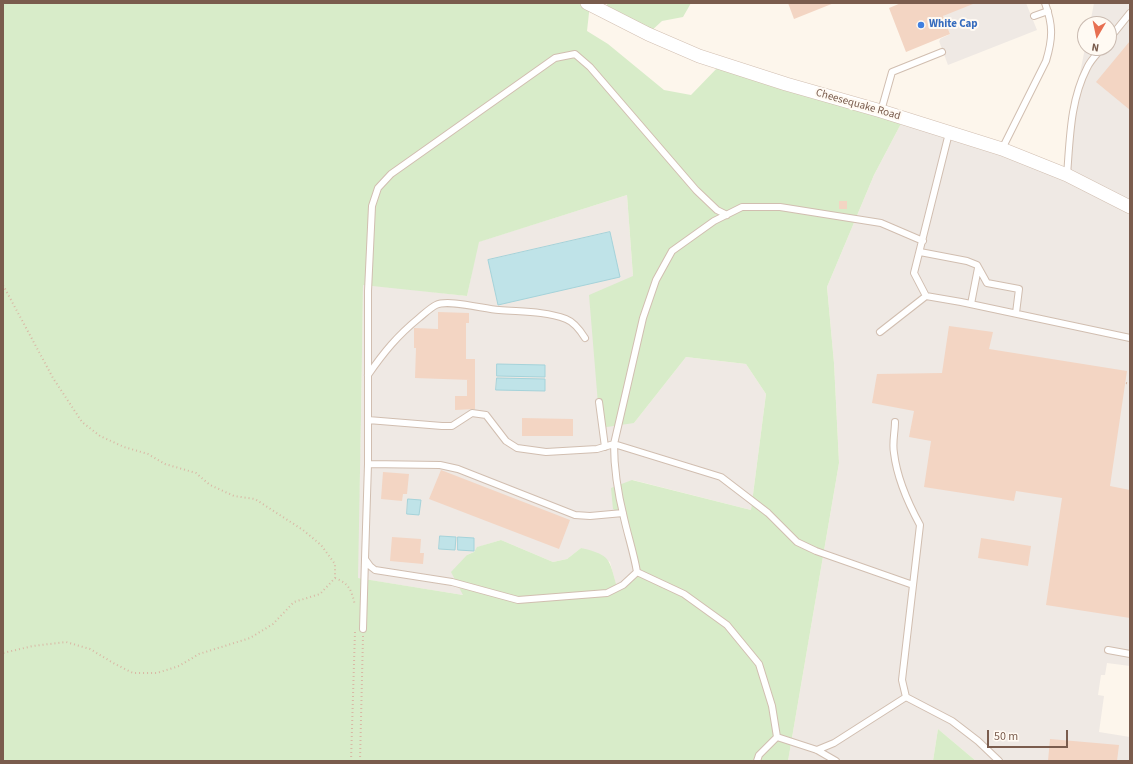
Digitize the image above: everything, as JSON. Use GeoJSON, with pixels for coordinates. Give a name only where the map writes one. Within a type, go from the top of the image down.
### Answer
{"type":"FeatureCollection","features":[{"type":"Feature","properties":{"kind":"street","name":"Cheesequake Road"},"geometry":{"type":"LineString","coordinates":[[587,3],[648,34],[700,56],[786,84],[881,111],[1002,149],[1067,175],[1130,207]]}},
{"type":"Feature","properties":{"kind":"lane"},"geometry":{"type":"LineString","coordinates":[[1002,149],[1046,61],[1052,33],[1050,17],[1045,3]]}},
{"type":"Feature","properties":{"kind":"lane"},"geometry":{"type":"LineString","coordinates":[[1034,16],[1048,10]]}},
{"type":"Feature","properties":{"kind":"lane"},"geometry":{"type":"LineString","coordinates":[[1117,29],[1130,13]]}},
{"type":"Feature","properties":{"kind":"lane"},"geometry":{"type":"LineString","coordinates":[[881,111],[892,72],[942,52]]}},
{"type":"Feature","properties":{"kind":"lane"},"geometry":{"type":"LineString","coordinates":[[363,629],[368,464],[368,291],[372,206],[378,188],[391,174],[554,58],[574,54],[590,67],[696,190],[717,210],[727,215]]}},
{"type":"Feature","properties":{"kind":"lane"},"geometry":{"type":"LineString","coordinates":[[1067,175],[1071,119],[1077,93],[1087,67],[1096,56]]}},
{"type":"Feature","properties":{"kind":"lane"},"geometry":{"type":"LineString","coordinates":[[926,296],[914,273],[949,132]]}},
{"type":"Feature","properties":{"kind":"lane"},"geometry":{"type":"LineString","coordinates":[[637,572],[623,513],[614,459],[614,444],[643,318],[656,280],[672,251],[714,221],[742,207],[780,207],[881,223],[923,241]]}},
{"type":"Feature","properties":{"kind":"lane"},"geometry":{"type":"LineString","coordinates":[[920,252],[967,261],[977,265],[987,282],[1019,289],[1016,313]]}},
{"type":"Feature","properties":{"kind":"lane"},"geometry":{"type":"LineString","coordinates":[[971,304],[978,268]]}},
{"type":"Feature","properties":{"kind":"lane"},"geometry":{"type":"LineString","coordinates":[[880,332],[926,296],[1016,313],[1130,338]]}},
{"type":"Feature","properties":{"kind":"lane"},"geometry":{"type":"LineString","coordinates":[[368,374],[384,352],[404,330],[437,304],[447,303],[499,310],[530,311],[548,314],[567,319],[578,327],[585,338]]}},
{"type":"Feature","properties":{"kind":"lane"},"geometry":{"type":"LineString","coordinates":[[599,402],[605,447]]}},
{"type":"Feature","properties":{"kind":"lane"},"geometry":{"type":"LineString","coordinates":[[368,420],[452,426],[472,413],[486,415],[506,441],[517,448],[546,452],[597,449],[614,444],[721,476],[768,513],[797,542],[816,551],[913,585]]}},
{"type":"Feature","properties":{"kind":"lane"},"geometry":{"type":"LineString","coordinates":[[895,422],[894,453],[902,484],[910,506],[920,524],[902,680],[906,697],[952,721],[978,741],[999,761]]}},
{"type":"Feature","properties":{"kind":"lane"},"geometry":{"type":"LineString","coordinates":[[368,464],[440,465],[458,470],[575,515],[590,516],[623,513]]}},
{"type":"Feature","properties":{"kind":"lane"},"geometry":{"type":"LineString","coordinates":[[366,559],[370,566],[375,570],[452,582],[518,600],[607,593],[623,584],[637,572]]}},
{"type":"Feature","properties":{"kind":"lane"},"geometry":{"type":"LineString","coordinates":[[637,572],[684,594],[727,625],[759,664],[772,706],[777,737]]}},
{"type":"Feature","properties":{"kind":"lane"},"geometry":{"type":"LineString","coordinates":[[1108,650],[1130,654]]}},
{"type":"Feature","properties":{"kind":"lane"},"geometry":{"type":"LineString","coordinates":[[817,750],[834,743],[906,697]]}},
{"type":"Feature","properties":{"kind":"lane"},"geometry":{"type":"LineString","coordinates":[[777,737],[817,750],[836,761]]}},
{"type":"Feature","properties":{"kind":"lane"},"geometry":{"type":"LineString","coordinates":[[757,761],[759,755],[777,737]]}},
{"type":"Feature","properties":{"kind":"path"},"geometry":{"type":"LineString","coordinates":[[3,285],[53,378],[82,422],[100,436],[124,447],[148,454],[165,464],[196,473],[210,485],[234,496],[255,499],[303,530],[321,546],[335,564],[335,578],[320,594],[294,602],[272,624],[250,638],[199,654],[179,666],[157,673],[133,673],[90,649],[66,642],[33,646],[3,653]]}},
{"type":"Feature","properties":{"kind":"path"},"geometry":{"type":"LineString","coordinates":[[1126,383],[1130,384]]}},
{"type":"Feature","properties":{"kind":"path"},"geometry":{"type":"LineString","coordinates":[[335,578],[344,581],[351,589],[355,608]]}},
{"type":"Feature","properties":{"kind":"path"},"geometry":{"type":"LineString","coordinates":[[360,761],[363,629]]}},
{"type":"Feature","properties":{"kind":"path"},"geometry":{"type":"LineString","coordinates":[[351,761],[355,631]]}},
{"type":"Feature","properties":{"kind":"shaded area"},"geometry":{"type":"Polygon","coordinates":[[[962,3],[1026,3],[1037,30],[948,65],[939,41],[950,34],[943,16],[962,3]]]}},
{"type":"Feature","properties":{"kind":"shaded area"},"geometry":{"type":"Polygon","coordinates":[[[1094,3],[1130,3],[1130,666],[1107,663],[1105,675],[1101,675],[1098,695],[1104,696],[1099,732],[1130,737],[1130,761],[976,761],[938,729],[933,761],[788,761],[839,463],[834,363],[827,287],[874,175],[904,118],[1067,175],[1071,119],[1083,56],[1117,56],[1117,16],[1092,16],[1094,3]]]}},
{"type":"Feature","properties":{"kind":"shaded area"},"geometry":{"type":"Polygon","coordinates":[[[627,195],[633,276],[634,423],[686,357],[746,364],[766,394],[751,510],[633,480],[623,513],[637,572],[617,588],[610,562],[581,548],[567,559],[553,562],[501,540],[478,547],[474,552],[467,555],[463,595],[357,578],[363,284],[467,296],[478,242],[627,195]]]}},
{"type":"Feature","properties":{"kind":"green space"},"geometry":{"type":"Polygon","coordinates":[[[3,3],[587,3],[590,4],[587,31],[608,44],[664,90],[691,95],[722,63],[904,118],[874,175],[827,287],[834,363],[839,463],[788,761],[3,761],[3,3]],[[627,195],[479,242],[467,296],[363,285],[358,578],[463,595],[451,572],[467,555],[474,552],[477,547],[501,540],[553,562],[567,559],[581,548],[599,553],[608,560],[617,587],[637,572],[623,514],[613,509],[611,488],[632,480],[751,510],[766,394],[746,364],[686,357],[634,423],[600,428],[589,295],[633,276],[627,195]]]}},
{"type":"Feature","properties":{"kind":"green space"},"geometry":{"type":"Polygon","coordinates":[[[607,3],[691,3],[683,17],[662,21],[648,34],[608,14],[607,3]]]}},
{"type":"Feature","properties":{"kind":"green space"},"geometry":{"type":"Polygon","coordinates":[[[938,729],[976,761],[933,761],[938,729]]]}},
{"type":"Feature","properties":{"kind":"water"},"geometry":{"type":"Polygon","coordinates":[[[610,232],[620,277],[498,305],[488,260],[610,232]]]}},
{"type":"Feature","properties":{"kind":"water"},"geometry":{"type":"Polygon","coordinates":[[[497,364],[545,365],[545,377],[497,376],[497,364]]]}},
{"type":"Feature","properties":{"kind":"water"},"geometry":{"type":"Polygon","coordinates":[[[497,378],[545,379],[545,391],[496,390],[497,378]]]}},
{"type":"Feature","properties":{"kind":"water"},"geometry":{"type":"Polygon","coordinates":[[[408,499],[421,500],[419,515],[407,514],[408,499]]]}},
{"type":"Feature","properties":{"kind":"water"},"geometry":{"type":"Polygon","coordinates":[[[440,536],[456,537],[455,550],[439,549],[440,536]]]}},
{"type":"Feature","properties":{"kind":"water"},"geometry":{"type":"Polygon","coordinates":[[[458,537],[474,538],[474,551],[458,550],[458,537]]]}},
{"type":"Feature","properties":{"kind":"building"},"geometry":{"type":"Polygon","coordinates":[[[788,3],[834,3],[794,19],[788,3]]]}},
{"type":"Feature","properties":{"kind":"building","name":"White Cap"},"geometry":{"type":"Polygon","coordinates":[[[901,3],[973,4],[943,16],[950,34],[906,52],[889,8],[901,3]]]}},
{"type":"Feature","properties":{"kind":"building"},"geometry":{"type":"Polygon","coordinates":[[[1130,41],[1130,110],[1096,82],[1130,41]]]}},
{"type":"Feature","properties":{"kind":"building"},"geometry":{"type":"Polygon","coordinates":[[[839,201],[847,201],[847,209],[839,209],[839,201]]]}},
{"type":"Feature","properties":{"kind":"building"},"geometry":{"type":"Polygon","coordinates":[[[438,312],[469,313],[469,323],[466,323],[466,359],[475,359],[475,409],[455,410],[455,396],[467,396],[467,380],[471,380],[415,378],[416,348],[414,348],[414,328],[438,329],[438,312]]]}},
{"type":"Feature","properties":{"kind":"building"},"geometry":{"type":"Polygon","coordinates":[[[949,326],[993,332],[989,349],[1127,371],[1110,486],[1130,490],[1130,618],[1046,605],[1062,498],[1016,491],[1014,501],[924,487],[931,441],[909,437],[914,411],[872,403],[877,374],[942,373],[949,326]]]}},
{"type":"Feature","properties":{"kind":"building"},"geometry":{"type":"Polygon","coordinates":[[[522,418],[573,419],[573,436],[522,436],[522,418]]]}},
{"type":"Feature","properties":{"kind":"building"},"geometry":{"type":"Polygon","coordinates":[[[441,470],[570,520],[559,549],[429,499],[441,470]]]}},
{"type":"Feature","properties":{"kind":"building"},"geometry":{"type":"Polygon","coordinates":[[[383,472],[409,474],[407,494],[403,494],[402,501],[381,499],[383,472]]]}},
{"type":"Feature","properties":{"kind":"building"},"geometry":{"type":"Polygon","coordinates":[[[392,537],[421,539],[420,553],[424,553],[423,564],[390,561],[392,537]]]}},
{"type":"Feature","properties":{"kind":"building"},"geometry":{"type":"Polygon","coordinates":[[[981,538],[1031,546],[1028,566],[978,558],[981,538]]]}},
{"type":"Feature","properties":{"kind":"building"},"geometry":{"type":"Polygon","coordinates":[[[1050,739],[1119,745],[1117,761],[1048,761],[1050,739]]]}},
{"type":"Feature","properties":{"kind":"place","name":"White Cap"},"geometry":{"type":"Point","coordinates":[921,25]}}]}
